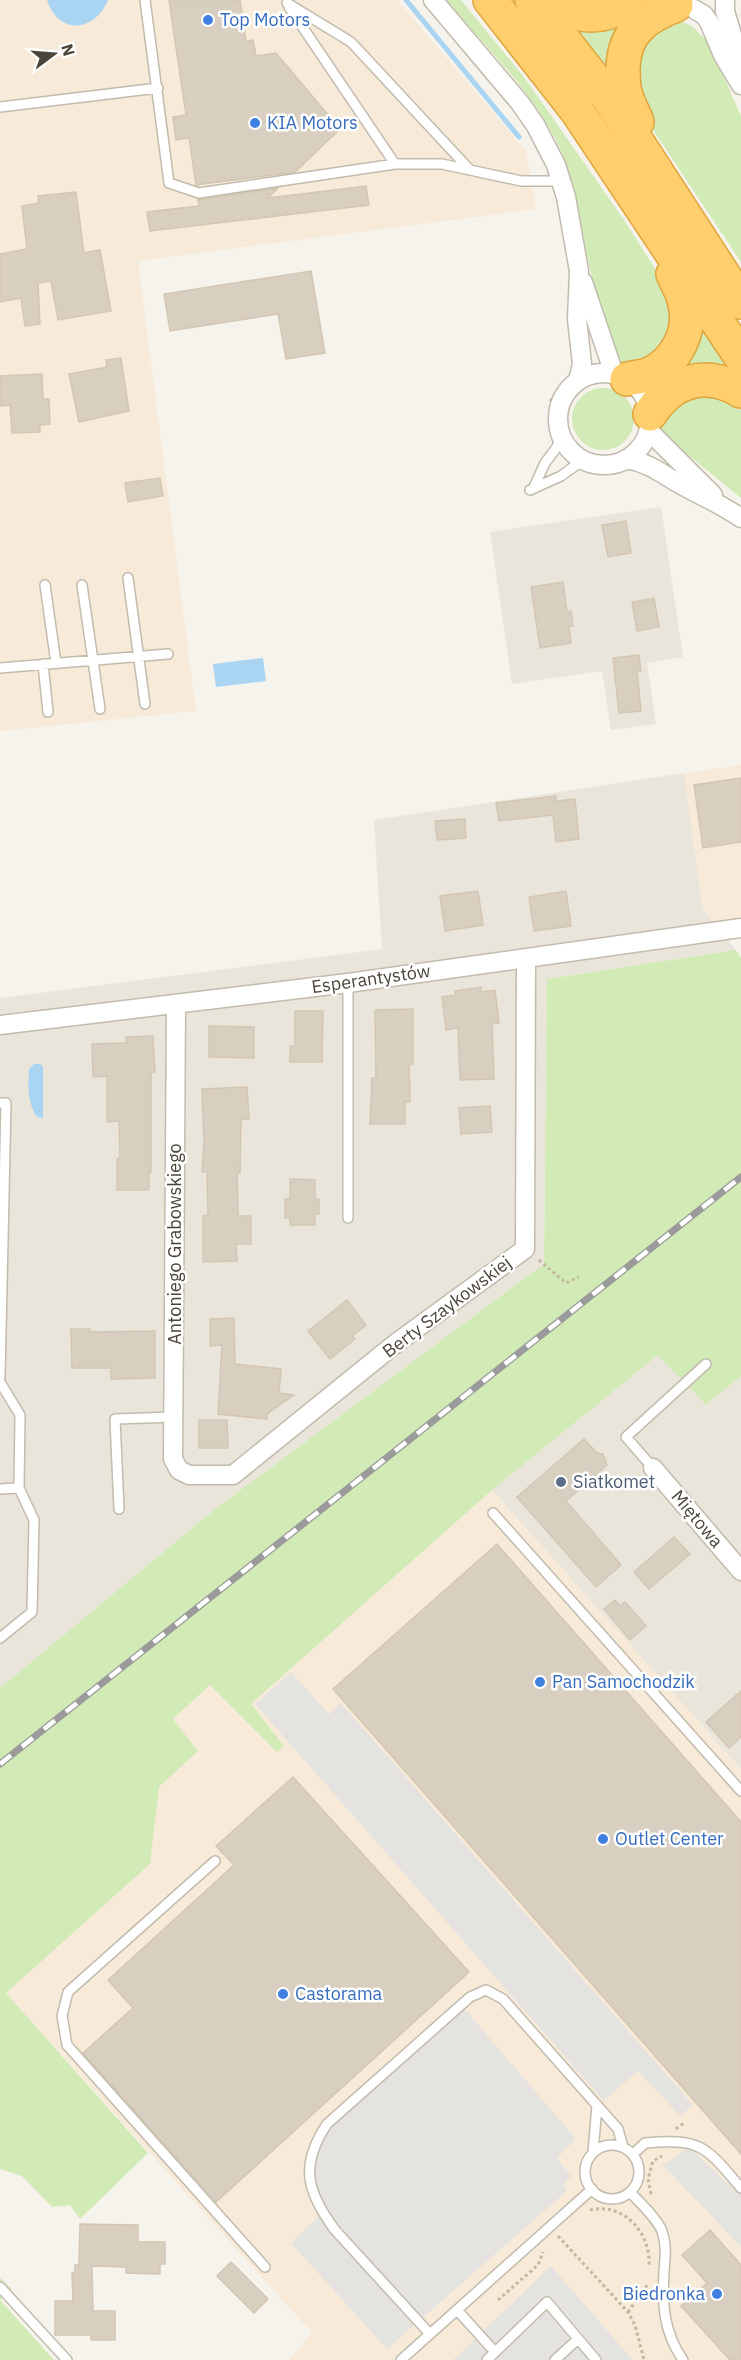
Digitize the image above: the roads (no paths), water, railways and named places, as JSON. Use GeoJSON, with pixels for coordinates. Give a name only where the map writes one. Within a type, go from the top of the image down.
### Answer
{"type":"FeatureCollection","features":[{"type":"Feature","properties":{"kind":"highway"},"geometry":{"type":"LineString","coordinates":[[490,0],[577,111],[741,357]]}},
{"type":"Feature","properties":{"kind":"highway"},"geometry":{"type":"LineString","coordinates":[[532,0],[608,97],[741,302]]}},
{"type":"Feature","properties":{"kind":"highway"},"geometry":{"type":"LineString","coordinates":[[551,0],[565,10],[586,16],[612,12],[630,0]]}},
{"type":"Feature","properties":{"kind":"highway"},"geometry":{"type":"LineString","coordinates":[[668,189],[625,95],[623,61],[627,45],[634,32],[644,21],[656,13],[679,4]]}},
{"type":"Feature","properties":{"kind":"highway"},"geometry":{"type":"LineString","coordinates":[[620,376],[647,375],[673,357],[682,341],[686,322],[685,302],[653,225]]}},
{"type":"Feature","properties":{"kind":"highway"},"geometry":{"type":"LineString","coordinates":[[649,422],[660,398],[688,382],[711,380],[732,386],[741,392]]}},
{"type":"Feature","properties":{"kind":"street"},"geometry":{"type":"LineString","coordinates":[[434,0],[503,82],[536,126],[547,145],[562,181],[579,272],[620,376]]}},
{"type":"Feature","properties":{"kind":"street"},"geometry":{"type":"LineString","coordinates":[[679,4],[711,5],[720,0]]}},
{"type":"Feature","properties":{"kind":"street"},"geometry":{"type":"LineString","coordinates":[[725,0],[725,11],[741,65]]}},
{"type":"Feature","properties":{"kind":"street"},"geometry":{"type":"LineString","coordinates":[[679,4],[704,15],[723,55],[741,85]]}},
{"type":"Feature","properties":{"kind":"street"},"geometry":{"type":"LineString","coordinates":[[578,381],[582,364],[577,319],[579,272]]}},
{"type":"Feature","properties":{"kind":"street"},"geometry":{"type":"LineString","coordinates":[[649,422],[640,447],[626,459],[607,464],[588,461],[572,450],[561,434],[559,414],[565,396],[578,381],[595,374],[620,376],[640,390],[649,422],[725,506]]}},
{"type":"Feature","properties":{"kind":"street"},"geometry":{"type":"LineString","coordinates":[[626,459],[657,469],[677,482],[725,506],[741,518]]}},
{"type":"Feature","properties":{"kind":"street","name":"Esperantystów"},"geometry":{"type":"LineString","coordinates":[[0,1025],[176,1005],[741,928]]}},
{"type":"Feature","properties":{"kind":"street","name":"Berty Szaykowskiej"},"geometry":{"type":"LineString","coordinates":[[189,1475],[233,1475],[395,1344],[525,1249],[526,958]]}},
{"type":"Feature","properties":{"kind":"street","name":"Antoniego Grabowskiego"},"geometry":{"type":"LineString","coordinates":[[176,1005],[173,1459],[179,1470],[189,1475]]}},
{"type":"Feature","properties":{"kind":"street","name":"Miętowa"},"geometry":{"type":"LineString","coordinates":[[653,1468],[741,1571]]}},
{"type":"Feature","properties":{"kind":"lane"},"geometry":{"type":"LineString","coordinates":[[146,0],[169,183],[199,193],[395,164],[442,164],[521,181],[562,181]]}},
{"type":"Feature","properties":{"kind":"lane"},"geometry":{"type":"LineString","coordinates":[[286,2],[395,164]]}},
{"type":"Feature","properties":{"kind":"lane"},"geometry":{"type":"LineString","coordinates":[[286,2],[351,42],[470,170]]}},
{"type":"Feature","properties":{"kind":"lane"},"geometry":{"type":"LineString","coordinates":[[0,107],[158,88]]}},
{"type":"Feature","properties":{"kind":"lane"},"geometry":{"type":"LineString","coordinates":[[561,434],[557,447],[545,463],[532,489],[588,461]]}},
{"type":"Feature","properties":{"kind":"lane"},"geometry":{"type":"LineString","coordinates":[[128,578],[145,704]]}},
{"type":"Feature","properties":{"kind":"lane"},"geometry":{"type":"LineString","coordinates":[[45,585],[56,663]]}},
{"type":"Feature","properties":{"kind":"lane"},"geometry":{"type":"LineString","coordinates":[[82,585],[100,709]]}},
{"type":"Feature","properties":{"kind":"lane"},"geometry":{"type":"LineString","coordinates":[[0,668],[168,654]]}},
{"type":"Feature","properties":{"kind":"lane"},"geometry":{"type":"LineString","coordinates":[[43,664],[48,712]]}},
{"type":"Feature","properties":{"kind":"lane"},"geometry":{"type":"LineString","coordinates":[[348,982],[348,1218]]}},
{"type":"Feature","properties":{"kind":"lane"},"geometry":{"type":"LineString","coordinates":[[0,1103],[6,1103],[0,1377]]}},
{"type":"Feature","properties":{"kind":"lane"},"geometry":{"type":"LineString","coordinates":[[653,1468],[626,1437],[706,1364]]}},
{"type":"Feature","properties":{"kind":"lane"},"geometry":{"type":"LineString","coordinates":[[0,1382],[20,1415],[19,1488],[34,1520],[32,1612],[0,1638]]}},
{"type":"Feature","properties":{"kind":"lane"},"geometry":{"type":"LineString","coordinates":[[118,1509],[115,1419],[174,1417]]}},
{"type":"Feature","properties":{"kind":"lane"},"geometry":{"type":"LineString","coordinates":[[0,1488],[19,1488]]}},
{"type":"Feature","properties":{"kind":"lane"},"geometry":{"type":"LineString","coordinates":[[493,1513],[741,1791]]}},
{"type":"Feature","properties":{"kind":"lane"},"geometry":{"type":"LineString","coordinates":[[215,1861],[68,1992],[62,2016],[67,2045],[265,2267]]}},
{"type":"Feature","properties":{"kind":"lane"},"geometry":{"type":"LineString","coordinates":[[430,2334],[335,2230],[322,2213],[311,2192],[309,2176],[312,2158],[317,2139],[327,2124],[470,1997],[486,1990],[503,1999],[618,2129],[623,2147]]}},
{"type":"Feature","properties":{"kind":"lane"},"geometry":{"type":"LineString","coordinates":[[593,2153],[597,2105]]}},
{"type":"Feature","properties":{"kind":"lane"},"geometry":{"type":"LineString","coordinates":[[633,2154],[645,2143],[672,2141],[688,2143],[708,2150],[741,2188]]}},
{"type":"Feature","properties":{"kind":"lane"},"geometry":{"type":"LineString","coordinates":[[609,2145],[623,2147],[633,2154],[639,2170],[638,2179],[630,2192],[612,2199],[604,2198],[592,2189],[586,2179],[587,2161],[593,2153],[609,2145]]}},
{"type":"Feature","properties":{"kind":"lane"},"geometry":{"type":"LineString","coordinates":[[401,2360],[592,2189]]}},
{"type":"Feature","properties":{"kind":"lane"},"geometry":{"type":"LineString","coordinates":[[630,2192],[661,2230],[666,2245],[662,2298],[666,2326],[683,2360]]}},
{"type":"Feature","properties":{"kind":"lane"},"geometry":{"type":"LineString","coordinates":[[0,2287],[67,2360]]}},
{"type":"Feature","properties":{"kind":"lane"},"geometry":{"type":"LineString","coordinates":[[487,2360],[547,2302],[596,2360]]}},
{"type":"Feature","properties":{"kind":"lane"},"geometry":{"type":"LineString","coordinates":[[457,2310],[495,2352]]}},
{"type":"Feature","properties":{"kind":"lane"},"geometry":{"type":"LineString","coordinates":[[555,2360],[578,2339]]}},
{"type":"Feature","properties":{"kind":"water"},"geometry":{"type":"Polygon","coordinates":[[[47,0],[108,0],[95,19],[77,26],[60,20],[47,0]]]}},
{"type":"Feature","properties":{"kind":"water"},"geometry":{"type":"Polygon","coordinates":[[[263,658],[266,681],[216,687],[213,664],[263,658]]]}},
{"type":"Feature","properties":{"kind":"water"},"geometry":{"type":"Polygon","coordinates":[[[34,1064],[40,1064],[43,1067],[43,1118],[37,1117],[34,1111],[28,1088],[29,1069],[34,1064]]]}},
{"type":"Feature","properties":{"kind":"waterway"},"geometry":{"type":"LineString","coordinates":[[406,0],[519,137]]}},
{"type":"Feature","properties":{"kind":"railway"},"geometry":{"type":"LineString","coordinates":[[0,1764],[741,1177]]}},
{"type":"Feature","properties":{"kind":"place","name":"Top Motors"},"geometry":{"type":"Point","coordinates":[208,20]}},
{"type":"Feature","properties":{"kind":"place","name":"KIA Motors"},"geometry":{"type":"Point","coordinates":[255,123]}},
{"type":"Feature","properties":{"kind":"place","name":"Siatkomet"},"geometry":{"type":"Point","coordinates":[561,1482]}},
{"type":"Feature","properties":{"kind":"place","name":"Pan Samochodzik"},"geometry":{"type":"Point","coordinates":[540,1682]}},
{"type":"Feature","properties":{"kind":"place","name":"Outlet Center"},"geometry":{"type":"Point","coordinates":[603,1839]}},
{"type":"Feature","properties":{"kind":"place","name":"Castorama"},"geometry":{"type":"Point","coordinates":[283,1994]}},
{"type":"Feature","properties":{"kind":"place","name":"Biedronka"},"geometry":{"type":"Point","coordinates":[717,2294]}}]}
